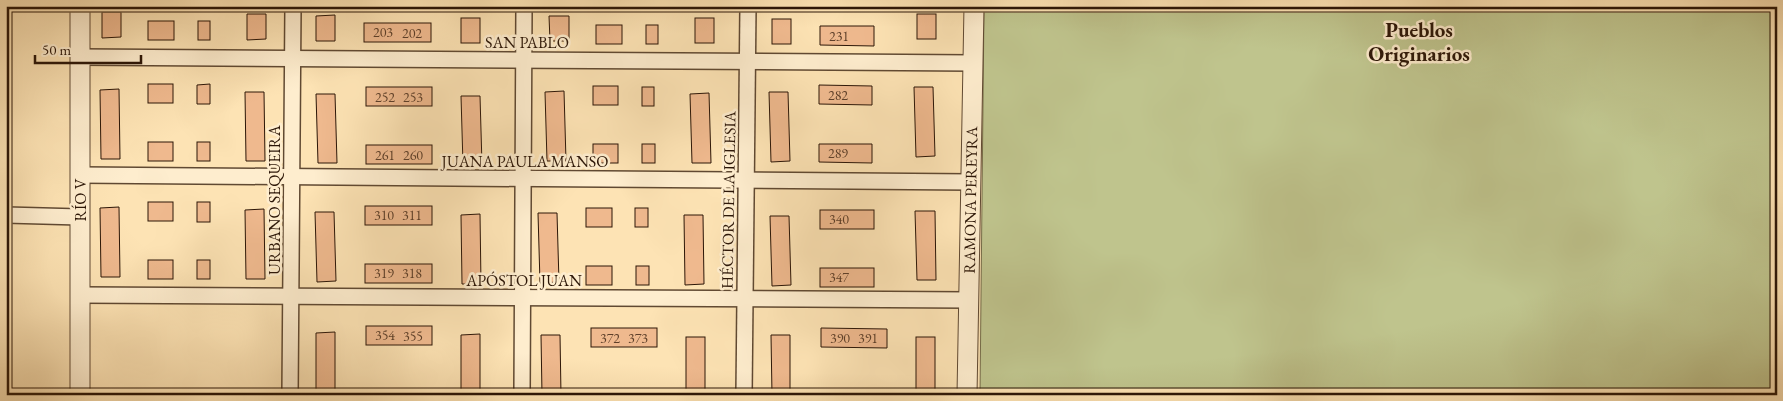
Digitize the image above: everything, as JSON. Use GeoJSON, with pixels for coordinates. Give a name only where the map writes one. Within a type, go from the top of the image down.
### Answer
{"type":"FeatureCollection","features":[{"type":"Feature","properties":{"kind":"street","name":"RÍO V"},"geometry":{"type":"LineString","coordinates":[[80,6],[80,395]]}},
{"type":"Feature","properties":{"kind":"street","name":"URBANO SEQUEIRA"},"geometry":{"type":"LineString","coordinates":[[290,395],[293,6]]}},
{"type":"Feature","properties":{"kind":"street"},"geometry":{"type":"LineString","coordinates":[[522,395],[524,6]]}},
{"type":"Feature","properties":{"kind":"street","name":"HÉCTOR DE LA IGLESIA"},"geometry":{"type":"LineString","coordinates":[[744,395],[748,6]]}},
{"type":"Feature","properties":{"kind":"street","name":"RAMONA PEREYRA"},"geometry":{"type":"LineString","coordinates":[[967,395],[974,6]]}},
{"type":"Feature","properties":{"kind":"street","name":"SAN PABLO"},"geometry":{"type":"LineString","coordinates":[[80,57],[973,64]]}},
{"type":"Feature","properties":{"kind":"street","name":"JUANA PAULA MANSO"},"geometry":{"type":"LineString","coordinates":[[80,175],[971,182]]}},
{"type":"Feature","properties":{"kind":"street"},"geometry":{"type":"LineString","coordinates":[[6,215],[80,217]]}},
{"type":"Feature","properties":{"kind":"street","name":"APÓSTOL JUAN"},"geometry":{"type":"LineString","coordinates":[[80,295],[969,300]]}},
{"type":"Feature","properties":{"kind":"green space"},"geometry":{"type":"Polygon","coordinates":[[[984,6],[1777,6],[1777,395],[980,395],[984,6]]]}},
{"type":"Feature","properties":{"kind":"building"},"geometry":{"type":"Polygon","coordinates":[[[102,12],[121,12],[121,37],[102,38],[102,12]]]}},
{"type":"Feature","properties":{"kind":"building"},"geometry":{"type":"Polygon","coordinates":[[[247,14],[266,14],[266,39],[247,40],[247,14]]]}},
{"type":"Feature","properties":{"kind":"building"},"geometry":{"type":"Polygon","coordinates":[[[917,14],[936,14],[936,39],[917,39],[917,14]]]}},
{"type":"Feature","properties":{"kind":"building"},"geometry":{"type":"Polygon","coordinates":[[[335,15],[335,41],[316,41],[316,16],[335,15]]]}},
{"type":"Feature","properties":{"kind":"building"},"geometry":{"type":"Polygon","coordinates":[[[549,16],[569,16],[569,41],[550,41],[549,16]]]}},
{"type":"Feature","properties":{"kind":"building"},"geometry":{"type":"Polygon","coordinates":[[[461,18],[480,18],[480,43],[461,43],[461,18]]]}},
{"type":"Feature","properties":{"kind":"building"},"geometry":{"type":"Polygon","coordinates":[[[695,18],[714,18],[714,43],[695,43],[695,18]]]}},
{"type":"Feature","properties":{"kind":"building"},"geometry":{"type":"Polygon","coordinates":[[[772,19],[791,19],[791,44],[772,44],[772,19]]]}},
{"type":"Feature","properties":{"kind":"building"},"geometry":{"type":"Polygon","coordinates":[[[148,21],[174,21],[174,40],[148,40],[148,21]]]}},
{"type":"Feature","properties":{"kind":"building"},"geometry":{"type":"Polygon","coordinates":[[[198,21],[210,21],[210,40],[198,40],[198,21]]]}},
{"type":"Feature","properties":{"kind":"building"},"geometry":{"type":"Polygon","coordinates":[[[364,23],[431,23],[431,42],[364,42],[364,23]]]}},
{"type":"Feature","properties":{"kind":"building"},"geometry":{"type":"Polygon","coordinates":[[[596,25],[622,25],[622,44],[596,44],[596,25]]]}},
{"type":"Feature","properties":{"kind":"building"},"geometry":{"type":"Polygon","coordinates":[[[646,25],[658,25],[658,44],[646,44],[646,25]]]}},
{"type":"Feature","properties":{"kind":"building"},"geometry":{"type":"Polygon","coordinates":[[[820,26],[874,26],[874,46],[820,45],[820,26]]]}},
{"type":"Feature","properties":{"kind":"building"},"geometry":{"type":"Polygon","coordinates":[[[148,84],[173,84],[173,103],[148,103],[148,84]]]}},
{"type":"Feature","properties":{"kind":"building"},"geometry":{"type":"Polygon","coordinates":[[[210,84],[210,104],[197,104],[197,85],[210,84]]]}},
{"type":"Feature","properties":{"kind":"building"},"geometry":{"type":"Polygon","coordinates":[[[819,85],[872,86],[872,105],[819,104],[819,85]]]}},
{"type":"Feature","properties":{"kind":"building"},"geometry":{"type":"Polygon","coordinates":[[[593,86],[618,86],[618,105],[593,105],[593,86]]]}},
{"type":"Feature","properties":{"kind":"building"},"geometry":{"type":"Polygon","coordinates":[[[366,87],[432,87],[432,106],[366,106],[366,87]]]}},
{"type":"Feature","properties":{"kind":"building"},"geometry":{"type":"Polygon","coordinates":[[[642,87],[654,87],[654,106],[642,106],[642,87]]]}},
{"type":"Feature","properties":{"kind":"building"},"geometry":{"type":"Polygon","coordinates":[[[914,87],[933,87],[935,156],[916,157],[914,87]]]}},
{"type":"Feature","properties":{"kind":"building"},"geometry":{"type":"Polygon","coordinates":[[[119,89],[120,159],[101,159],[100,90],[119,89]]]}},
{"type":"Feature","properties":{"kind":"building"},"geometry":{"type":"Polygon","coordinates":[[[564,91],[566,161],[547,161],[545,92],[564,91]]]}},
{"type":"Feature","properties":{"kind":"building"},"geometry":{"type":"Polygon","coordinates":[[[245,92],[264,92],[265,161],[246,161],[245,92]]]}},
{"type":"Feature","properties":{"kind":"building"},"geometry":{"type":"Polygon","coordinates":[[[769,92],[788,92],[790,161],[771,162],[769,92]]]}},
{"type":"Feature","properties":{"kind":"building"},"geometry":{"type":"Polygon","coordinates":[[[709,93],[711,163],[692,163],[690,94],[709,93]]]}},
{"type":"Feature","properties":{"kind":"building"},"geometry":{"type":"Polygon","coordinates":[[[316,94],[335,94],[337,163],[318,163],[316,94]]]}},
{"type":"Feature","properties":{"kind":"building"},"geometry":{"type":"Polygon","coordinates":[[[461,96],[480,96],[482,165],[463,165],[461,96]]]}},
{"type":"Feature","properties":{"kind":"building"},"geometry":{"type":"Polygon","coordinates":[[[148,142],[173,142],[173,161],[148,161],[148,142]]]}},
{"type":"Feature","properties":{"kind":"building"},"geometry":{"type":"Polygon","coordinates":[[[197,142],[210,142],[210,161],[197,161],[197,142]]]}},
{"type":"Feature","properties":{"kind":"building"},"geometry":{"type":"Polygon","coordinates":[[[593,144],[618,144],[618,163],[593,163],[593,144]]]}},
{"type":"Feature","properties":{"kind":"building"},"geometry":{"type":"Polygon","coordinates":[[[642,144],[655,144],[655,163],[642,163],[642,144]]]}},
{"type":"Feature","properties":{"kind":"building"},"geometry":{"type":"Polygon","coordinates":[[[819,144],[872,144],[872,163],[819,162],[819,144]]]}},
{"type":"Feature","properties":{"kind":"building"},"geometry":{"type":"Polygon","coordinates":[[[366,145],[432,145],[432,164],[366,164],[366,145]]]}},
{"type":"Feature","properties":{"kind":"building"},"geometry":{"type":"Polygon","coordinates":[[[148,202],[173,202],[173,221],[148,221],[148,202]]]}},
{"type":"Feature","properties":{"kind":"building"},"geometry":{"type":"Polygon","coordinates":[[[197,202],[210,202],[210,222],[197,222],[197,202]]]}},
{"type":"Feature","properties":{"kind":"building"},"geometry":{"type":"Polygon","coordinates":[[[365,206],[432,206],[432,225],[365,225],[365,206]]]}},
{"type":"Feature","properties":{"kind":"building"},"geometry":{"type":"Polygon","coordinates":[[[119,207],[120,277],[101,277],[100,208],[119,207]]]}},
{"type":"Feature","properties":{"kind":"building"},"geometry":{"type":"Polygon","coordinates":[[[586,208],[612,208],[612,227],[586,227],[586,208]]]}},
{"type":"Feature","properties":{"kind":"building"},"geometry":{"type":"Polygon","coordinates":[[[635,208],[648,208],[648,227],[635,227],[635,208]]]}},
{"type":"Feature","properties":{"kind":"building"},"geometry":{"type":"Polygon","coordinates":[[[264,209],[265,279],[246,279],[245,210],[264,209]]]}},
{"type":"Feature","properties":{"kind":"building"},"geometry":{"type":"Polygon","coordinates":[[[820,210],[874,210],[874,229],[820,229],[820,210]]]}},
{"type":"Feature","properties":{"kind":"building"},"geometry":{"type":"Polygon","coordinates":[[[915,211],[935,211],[936,280],[917,280],[915,211]]]}},
{"type":"Feature","properties":{"kind":"building"},"geometry":{"type":"Polygon","coordinates":[[[315,212],[334,212],[336,281],[317,282],[315,212]]]}},
{"type":"Feature","properties":{"kind":"building"},"geometry":{"type":"Polygon","coordinates":[[[538,213],[557,213],[559,282],[540,283],[538,213]]]}},
{"type":"Feature","properties":{"kind":"building"},"geometry":{"type":"Polygon","coordinates":[[[480,214],[481,284],[462,284],[461,215],[480,214]]]}},
{"type":"Feature","properties":{"kind":"building"},"geometry":{"type":"Polygon","coordinates":[[[684,215],[703,215],[704,284],[685,285],[684,215]]]}},
{"type":"Feature","properties":{"kind":"building"},"geometry":{"type":"Polygon","coordinates":[[[770,216],[789,216],[791,285],[772,286],[770,216]]]}},
{"type":"Feature","properties":{"kind":"building"},"geometry":{"type":"Polygon","coordinates":[[[148,260],[173,260],[173,279],[148,279],[148,260]]]}},
{"type":"Feature","properties":{"kind":"building"},"geometry":{"type":"Polygon","coordinates":[[[197,260],[210,260],[210,279],[197,279],[197,260]]]}},
{"type":"Feature","properties":{"kind":"building"},"geometry":{"type":"Polygon","coordinates":[[[365,264],[432,264],[432,283],[365,283],[365,264]]]}},
{"type":"Feature","properties":{"kind":"building"},"geometry":{"type":"Polygon","coordinates":[[[586,266],[612,266],[612,285],[586,285],[586,266]]]}},
{"type":"Feature","properties":{"kind":"building"},"geometry":{"type":"Polygon","coordinates":[[[636,266],[649,266],[649,285],[636,285],[636,266]]]}},
{"type":"Feature","properties":{"kind":"building"},"geometry":{"type":"Polygon","coordinates":[[[820,268],[874,268],[874,287],[820,287],[820,268]]]}},
{"type":"Feature","properties":{"kind":"building"},"geometry":{"type":"Polygon","coordinates":[[[366,326],[432,326],[432,345],[366,345],[366,326]]]}},
{"type":"Feature","properties":{"kind":"building"},"geometry":{"type":"Polygon","coordinates":[[[591,328],[657,328],[657,347],[591,347],[591,328]]]}},
{"type":"Feature","properties":{"kind":"building"},"geometry":{"type":"Polygon","coordinates":[[[821,328],[887,329],[887,348],[821,347],[821,328]]]}},
{"type":"Feature","properties":{"kind":"building"},"geometry":{"type":"Polygon","coordinates":[[[335,332],[335,395],[316,395],[316,333],[335,332]]]}},
{"type":"Feature","properties":{"kind":"building"},"geometry":{"type":"Polygon","coordinates":[[[480,334],[480,395],[461,395],[461,335],[480,334]]]}},
{"type":"Feature","properties":{"kind":"building"},"geometry":{"type":"Polygon","coordinates":[[[541,335],[560,335],[561,395],[542,395],[541,335]]]}},
{"type":"Feature","properties":{"kind":"building"},"geometry":{"type":"Polygon","coordinates":[[[771,335],[790,335],[790,395],[772,395],[771,335]]]}},
{"type":"Feature","properties":{"kind":"building"},"geometry":{"type":"Polygon","coordinates":[[[686,337],[705,337],[705,394],[686,394],[686,337]]]}},
{"type":"Feature","properties":{"kind":"building"},"geometry":{"type":"Polygon","coordinates":[[[916,337],[935,337],[935,394],[916,394],[916,337]]]}},
{"type":"Feature","properties":{"kind":"district","name":"Pueblos Originarios"},"geometry":{"type":"Point","coordinates":[1419,42]}}]}
